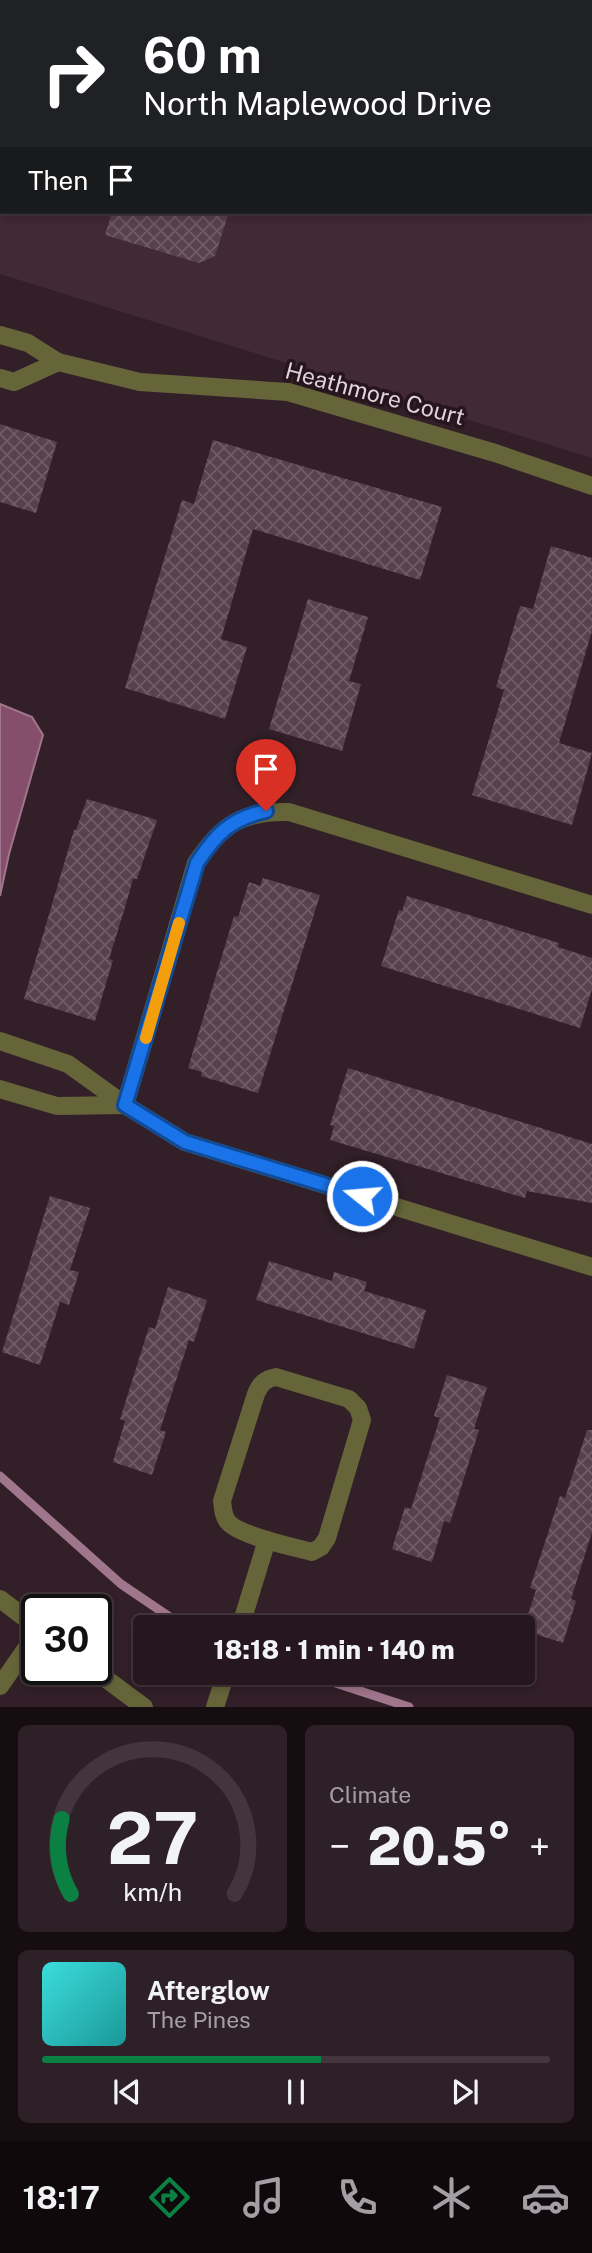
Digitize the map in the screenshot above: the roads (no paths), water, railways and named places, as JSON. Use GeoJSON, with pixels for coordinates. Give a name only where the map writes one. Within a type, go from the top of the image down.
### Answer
{"type":"FeatureCollection","features":[{"type":"Feature","properties":{"kind":"street","name":"Heathmore Court"},"geometry":{"type":"LineString","coordinates":[[0,335],[28,343],[58,362],[140,382],[288,392],[495,453],[592,486]]}},
{"type":"Feature","properties":{"kind":"street"},"geometry":{"type":"LineString","coordinates":[[0,378],[15,382],[58,362]]}},
{"type":"Feature","properties":{"kind":"street"},"geometry":{"type":"LineString","coordinates":[[125,1105],[197,863],[217,834],[244,817],[266,811],[289,812],[592,905]]}},
{"type":"Feature","properties":{"kind":"street"},"geometry":{"type":"LineString","coordinates":[[0,1041],[68,1064],[125,1105],[185,1142],[592,1267]]}},
{"type":"Feature","properties":{"kind":"street"},"geometry":{"type":"LineString","coordinates":[[0,1089],[57,1106],[125,1105]]}},
{"type":"Feature","properties":{"kind":"street"},"geometry":{"type":"LineString","coordinates":[[276,1377],[349,1399],[358,1408],[362,1420],[327,1538],[321,1547],[312,1552],[267,1541],[230,1524],[224,1514],[222,1501],[256,1394],[267,1379],[276,1377]]}},
{"type":"Feature","properties":{"kind":"street"},"geometry":{"type":"LineString","coordinates":[[244,1615],[267,1541]]}},
{"type":"Feature","properties":{"kind":"street"},"geometry":{"type":"LineString","coordinates":[[0,1599],[21,1615]]}},
{"type":"Feature","properties":{"kind":"street"},"geometry":{"type":"LineString","coordinates":[[0,1686],[21,1656]]}},
{"type":"Feature","properties":{"kind":"street"},"geometry":{"type":"LineString","coordinates":[[112,1683],[144,1707]]}},
{"type":"Feature","properties":{"kind":"street"},"geometry":{"type":"LineString","coordinates":[[215,1707],[222,1685]]}},
{"type":"Feature","properties":{"kind":"waterway"},"geometry":{"type":"LineString","coordinates":[[0,1476],[121,1584],[167,1615]]}},
{"type":"Feature","properties":{"kind":"waterway"},"geometry":{"type":"LineString","coordinates":[[342,1685],[409,1707]]}}]}
